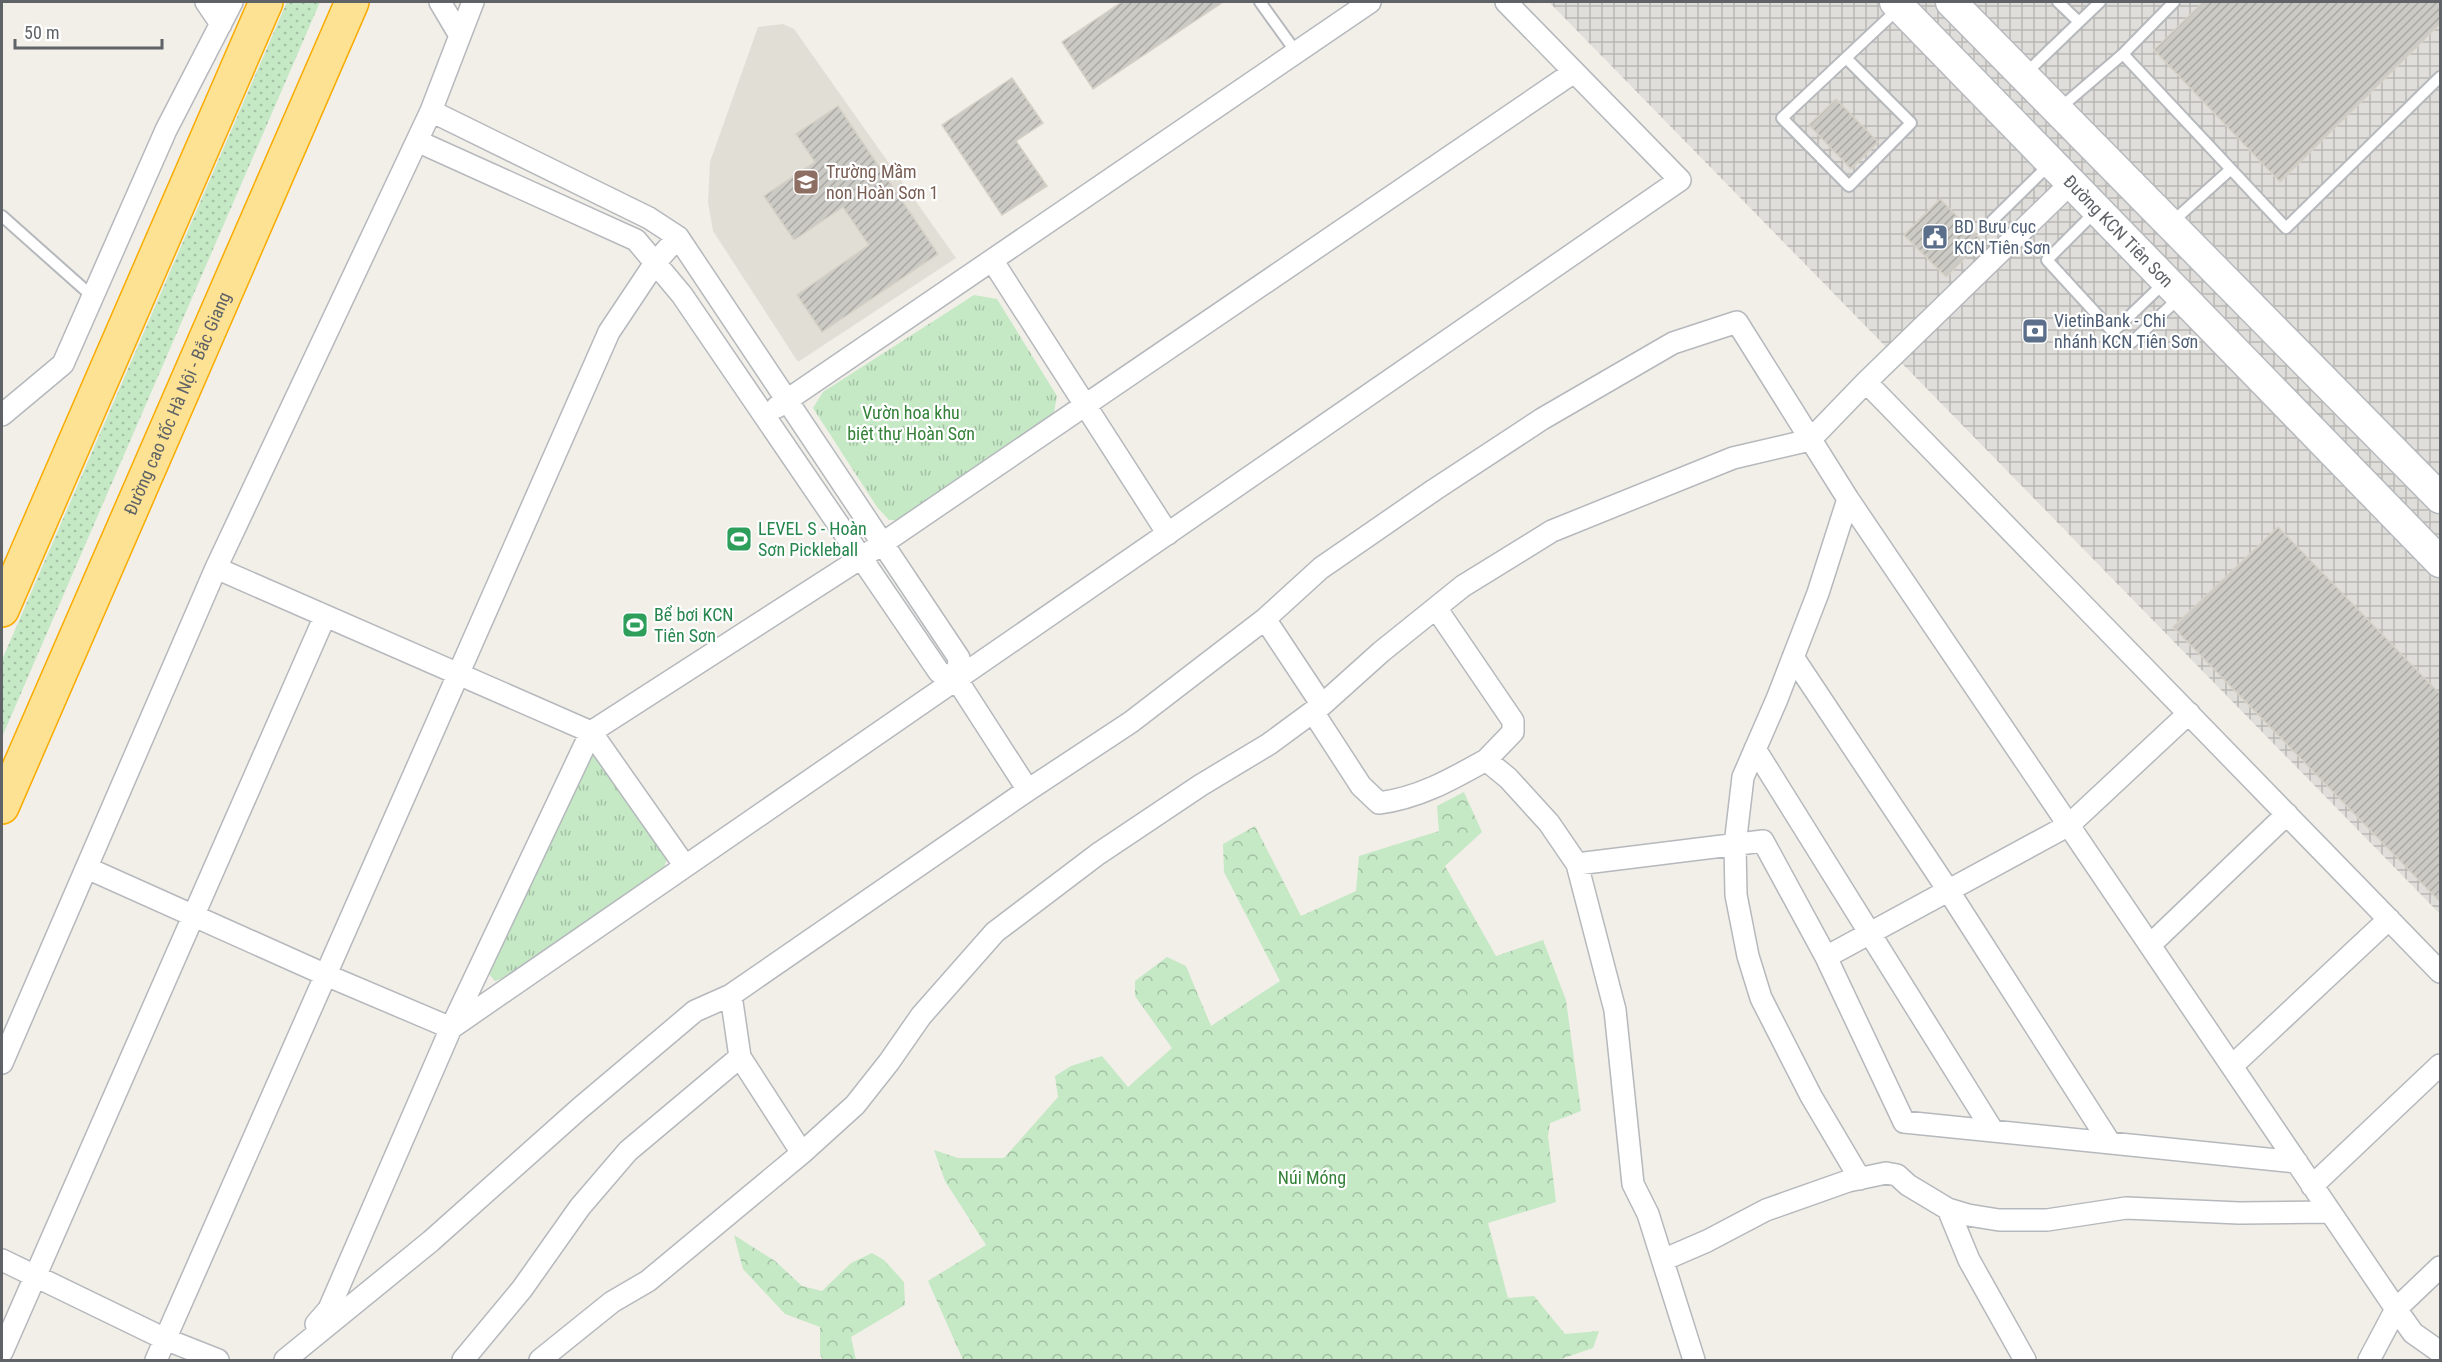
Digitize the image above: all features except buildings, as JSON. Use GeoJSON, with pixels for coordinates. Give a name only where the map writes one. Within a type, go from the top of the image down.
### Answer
{"type":"FeatureCollection","features":[{"type":"Feature","properties":{"kind":"highway"},"geometry":{"type":"LineString","coordinates":[[2,610],[266,2]]}},
{"type":"Feature","properties":{"kind":"highway","name":"Đường cao tốc Hà Nội - Bắc Giang"},"geometry":{"type":"LineString","coordinates":[[2,807],[352,2]]}},
{"type":"Feature","properties":{"kind":"main road"},"geometry":{"type":"LineString","coordinates":[[1951,2],[2440,498]]}},
{"type":"Feature","properties":{"kind":"main road","name":"Đường KCN Tiên Sơn"},"geometry":{"type":"LineString","coordinates":[[1898,4],[2440,562]]}},
{"type":"Feature","properties":{"kind":"street"},"geometry":{"type":"LineString","coordinates":[[206,2],[221,24]]}},
{"type":"Feature","properties":{"kind":"street"},"geometry":{"type":"LineString","coordinates":[[2,415],[63,363],[166,130],[232,2]]}},
{"type":"Feature","properties":{"kind":"street"},"geometry":{"type":"LineString","coordinates":[[440,2],[459,34]]}},
{"type":"Feature","properties":{"kind":"street"},"geometry":{"type":"LineString","coordinates":[[2,1063],[216,568],[431,111],[473,2]]}},
{"type":"Feature","properties":{"kind":"street"},"geometry":{"type":"LineString","coordinates":[[764,415],[1370,2]]}},
{"type":"Feature","properties":{"kind":"street"},"geometry":{"type":"LineString","coordinates":[[451,1028],[1680,180],[1506,2]]}},
{"type":"Feature","properties":{"kind":"street"},"geometry":{"type":"LineString","coordinates":[[280,1360],[329,1309],[451,1028],[591,732],[861,558],[1575,72]]}},
{"type":"Feature","properties":{"kind":"street"},"geometry":{"type":"LineString","coordinates":[[431,111],[649,218],[678,237],[959,658],[957,680]]}},
{"type":"Feature","properties":{"kind":"street"},"geometry":{"type":"LineString","coordinates":[[417,141],[636,240],[682,295],[939,672],[957,680],[1028,790]]}},
{"type":"Feature","properties":{"kind":"street"},"geometry":{"type":"LineString","coordinates":[[540,1360],[612,1302],[648,1281],[802,1153],[855,1105],[921,1016],[995,932],[1098,855],[1201,784],[1269,744],[1317,708],[1463,586],[1552,531],[1733,458],[1810,440],[2062,173]]}},
{"type":"Feature","properties":{"kind":"street"},"geometry":{"type":"LineString","coordinates":[[156,1360],[609,332],[655,263],[678,237]]}},
{"type":"Feature","properties":{"kind":"street"},"geometry":{"type":"LineString","coordinates":[[992,260],[1168,534]]}},
{"type":"Feature","properties":{"kind":"street"},"geometry":{"type":"LineString","coordinates":[[285,1360],[431,1241],[579,1108],[695,1011],[731,994],[1131,722],[1265,619],[1322,568],[1434,490],[1542,419],[1673,343],[1737,322],[1848,499],[2329,1212],[2413,1333],[2440,1352]]}},
{"type":"Feature","properties":{"kind":"street"},"geometry":{"type":"LineString","coordinates":[[1866,382],[2440,972]]}},
{"type":"Feature","properties":{"kind":"street"},"geometry":{"type":"LineString","coordinates":[[1848,499],[1818,593],[1743,777],[1735,844],[1736,895],[1748,956],[1761,998],[1811,1096],[1860,1179]]}},
{"type":"Feature","properties":{"kind":"street"},"geometry":{"type":"LineString","coordinates":[[216,568],[591,732],[685,866]]}},
{"type":"Feature","properties":{"kind":"street"},"geometry":{"type":"LineString","coordinates":[[1265,619],[1361,786],[1379,803],[1397,801],[1424,792],[1486,760],[1514,732],[1513,721],[1436,608]]}},
{"type":"Feature","properties":{"kind":"street"},"geometry":{"type":"LineString","coordinates":[[2,1352],[325,616]]}},
{"type":"Feature","properties":{"kind":"street"},"geometry":{"type":"LineString","coordinates":[[1793,657],[1948,890],[2110,1143]]}},
{"type":"Feature","properties":{"kind":"street"},"geometry":{"type":"LineString","coordinates":[[1826,957],[2069,825],[2189,713]]}},
{"type":"Feature","properties":{"kind":"street"},"geometry":{"type":"LineString","coordinates":[[1755,749],[1993,1131]]}},
{"type":"Feature","properties":{"kind":"street"},"geometry":{"type":"LineString","coordinates":[[1486,760],[1508,778],[1549,822],[1577,864],[1615,1010],[1633,1184],[1648,1214],[1664,1260],[1694,1360]]}},
{"type":"Feature","properties":{"kind":"street"},"geometry":{"type":"LineString","coordinates":[[2150,945],[2287,814]]}},
{"type":"Feature","properties":{"kind":"street"},"geometry":{"type":"LineString","coordinates":[[1577,864],[1763,841],[1826,957],[1904,1122],[2297,1162]]}},
{"type":"Feature","properties":{"kind":"street"},"geometry":{"type":"LineString","coordinates":[[87,868],[451,1028]]}},
{"type":"Feature","properties":{"kind":"street"},"geometry":{"type":"LineString","coordinates":[[2232,1066],[2389,919]]}},
{"type":"Feature","properties":{"kind":"street"},"geometry":{"type":"LineString","coordinates":[[731,994],[740,1057],[802,1153]]}},
{"type":"Feature","properties":{"kind":"street"},"geometry":{"type":"LineString","coordinates":[[463,1360],[522,1289],[580,1207],[628,1151],[740,1057]]}},
{"type":"Feature","properties":{"kind":"street"},"geometry":{"type":"LineString","coordinates":[[2312,1186],[2440,1065]]}},
{"type":"Feature","properties":{"kind":"street"},"geometry":{"type":"LineString","coordinates":[[1664,1260],[1707,1241],[1766,1210],[1838,1185],[1886,1173],[1897,1175],[1908,1185],[1948,1209],[1968,1215],[2009,1220],[2047,1220],[2126,1208],[2239,1213],[2329,1212]]}},
{"type":"Feature","properties":{"kind":"street"},"geometry":{"type":"LineString","coordinates":[[1948,1209],[1969,1260],[2025,1360]]}},
{"type":"Feature","properties":{"kind":"street"},"geometry":{"type":"LineString","coordinates":[[2,1260],[165,1339],[218,1360]]}},
{"type":"Feature","properties":{"kind":"street"},"geometry":{"type":"LineString","coordinates":[[2369,1360],[2396,1309],[2440,1267]]}},
{"type":"Feature","properties":{"kind":"lane"},"geometry":{"type":"LineString","coordinates":[[1260,2],[1296,52]]}},
{"type":"Feature","properties":{"kind":"lane"},"geometry":{"type":"LineString","coordinates":[[2058,2],[2079,22]]}},
{"type":"Feature","properties":{"kind":"lane"},"geometry":{"type":"LineString","coordinates":[[2023,75],[2100,2]]}},
{"type":"Feature","properties":{"kind":"lane"},"geometry":{"type":"LineString","coordinates":[[2057,110],[2123,54],[2174,2]]}},
{"type":"Feature","properties":{"kind":"lane"},"geometry":{"type":"LineString","coordinates":[[1846,58],[1911,123],[1849,186],[1782,118],[1846,58],[1898,4]]}},
{"type":"Feature","properties":{"kind":"lane"},"geometry":{"type":"LineString","coordinates":[[2123,54],[2286,228],[2440,77]]}},
{"type":"Feature","properties":{"kind":"lane"},"geometry":{"type":"LineString","coordinates":[[2170,223],[2231,169]]}},
{"type":"Feature","properties":{"kind":"lane"},"geometry":{"type":"LineString","coordinates":[[1992,221],[2062,173]]}},
{"type":"Feature","properties":{"kind":"lane"},"geometry":{"type":"LineString","coordinates":[[2097,210],[2047,260],[2114,332],[2174,288]]}},
{"type":"Feature","properties":{"kind":"lane"},"geometry":{"type":"LineString","coordinates":[[2,216],[93,297]]}},
{"type":"Feature","properties":{"kind":"lane"},"geometry":{"type":"LineString","coordinates":[[2132,342],[2174,288]]}},
{"type":"Feature","properties":{"kind":"shaded area"},"geometry":{"type":"Polygon","coordinates":[[[1549,2],[2440,2],[2440,914],[1549,2]]]}},
{"type":"Feature","properties":{"kind":"shaded area","name":"Trường Mầm non Hoàn Sơn 1"},"geometry":{"type":"Polygon","coordinates":[[[783,24],[794,29],[956,258],[798,362],[713,231],[708,202],[710,162],[758,27],[783,24]]]}},
{"type":"Feature","properties":{"kind":"green space"},"geometry":{"type":"Polygon","coordinates":[[[287,2],[320,2],[2,737],[2,660],[287,2]]]}},
{"type":"Feature","properties":{"kind":"green space","name":"Vườn hoa khu biệt thự Hoàn Sơn"},"geometry":{"type":"Polygon","coordinates":[[[974,295],[997,299],[1057,396],[1054,412],[1047,420],[902,520],[889,520],[877,507],[813,408],[823,392],[974,295]]]}},
{"type":"Feature","properties":{"kind":"green space"},"geometry":{"type":"Polygon","coordinates":[[[594,756],[602,758],[667,858],[664,868],[653,878],[506,977],[495,981],[489,974],[490,961],[585,758],[594,756]]]}},
{"type":"Feature","properties":{"kind":"green space","name":"Núi Móng"},"geometry":{"type":"Polygon","coordinates":[[[1464,792],[1482,832],[1445,866],[1496,956],[1543,940],[1566,1000],[1581,1111],[1550,1123],[1548,1136],[1556,1202],[1488,1223],[1508,1298],[1534,1296],[1565,1334],[1599,1331],[1593,1348],[1558,1360],[963,1360],[928,1281],[986,1245],[945,1181],[934,1150],[958,1158],[1004,1158],[1058,1097],[1055,1076],[1071,1066],[1102,1056],[1128,1087],[1172,1048],[1135,996],[1135,981],[1167,957],[1186,966],[1211,1026],[1280,981],[1224,872],[1223,844],[1255,826],[1301,916],[1356,891],[1359,856],[1439,831],[1437,806],[1464,792]]]}},
{"type":"Feature","properties":{"kind":"green space"},"geometry":{"type":"Polygon","coordinates":[[[734,1235],[775,1261],[802,1286],[822,1291],[851,1263],[872,1253],[884,1260],[904,1282],[905,1305],[851,1337],[856,1360],[823,1360],[820,1354],[820,1327],[785,1314],[743,1269],[734,1235]]]}},
{"type":"Feature","properties":{"kind":"place","name":"Trường Mầm non Hoàn Sơn 1"},"geometry":{"type":"Point","coordinates":[806,182]}},
{"type":"Feature","properties":{"kind":"place","name":"BD Bưu cục KCN Tiên Sơn"},"geometry":{"type":"Point","coordinates":[1935,237]}},
{"type":"Feature","properties":{"kind":"place","name":"VietinBank - Chi nhánh KCN Tiên Sơn"},"geometry":{"type":"Point","coordinates":[2035,331]}},
{"type":"Feature","properties":{"kind":"place","name":"LEVEL S - Hoàn Sơn Pickleball"},"geometry":{"type":"Point","coordinates":[739,539]}},
{"type":"Feature","properties":{"kind":"place","name":"Bể bơi KCN Tiên Sơn"},"geometry":{"type":"Point","coordinates":[635,625]}}]}
